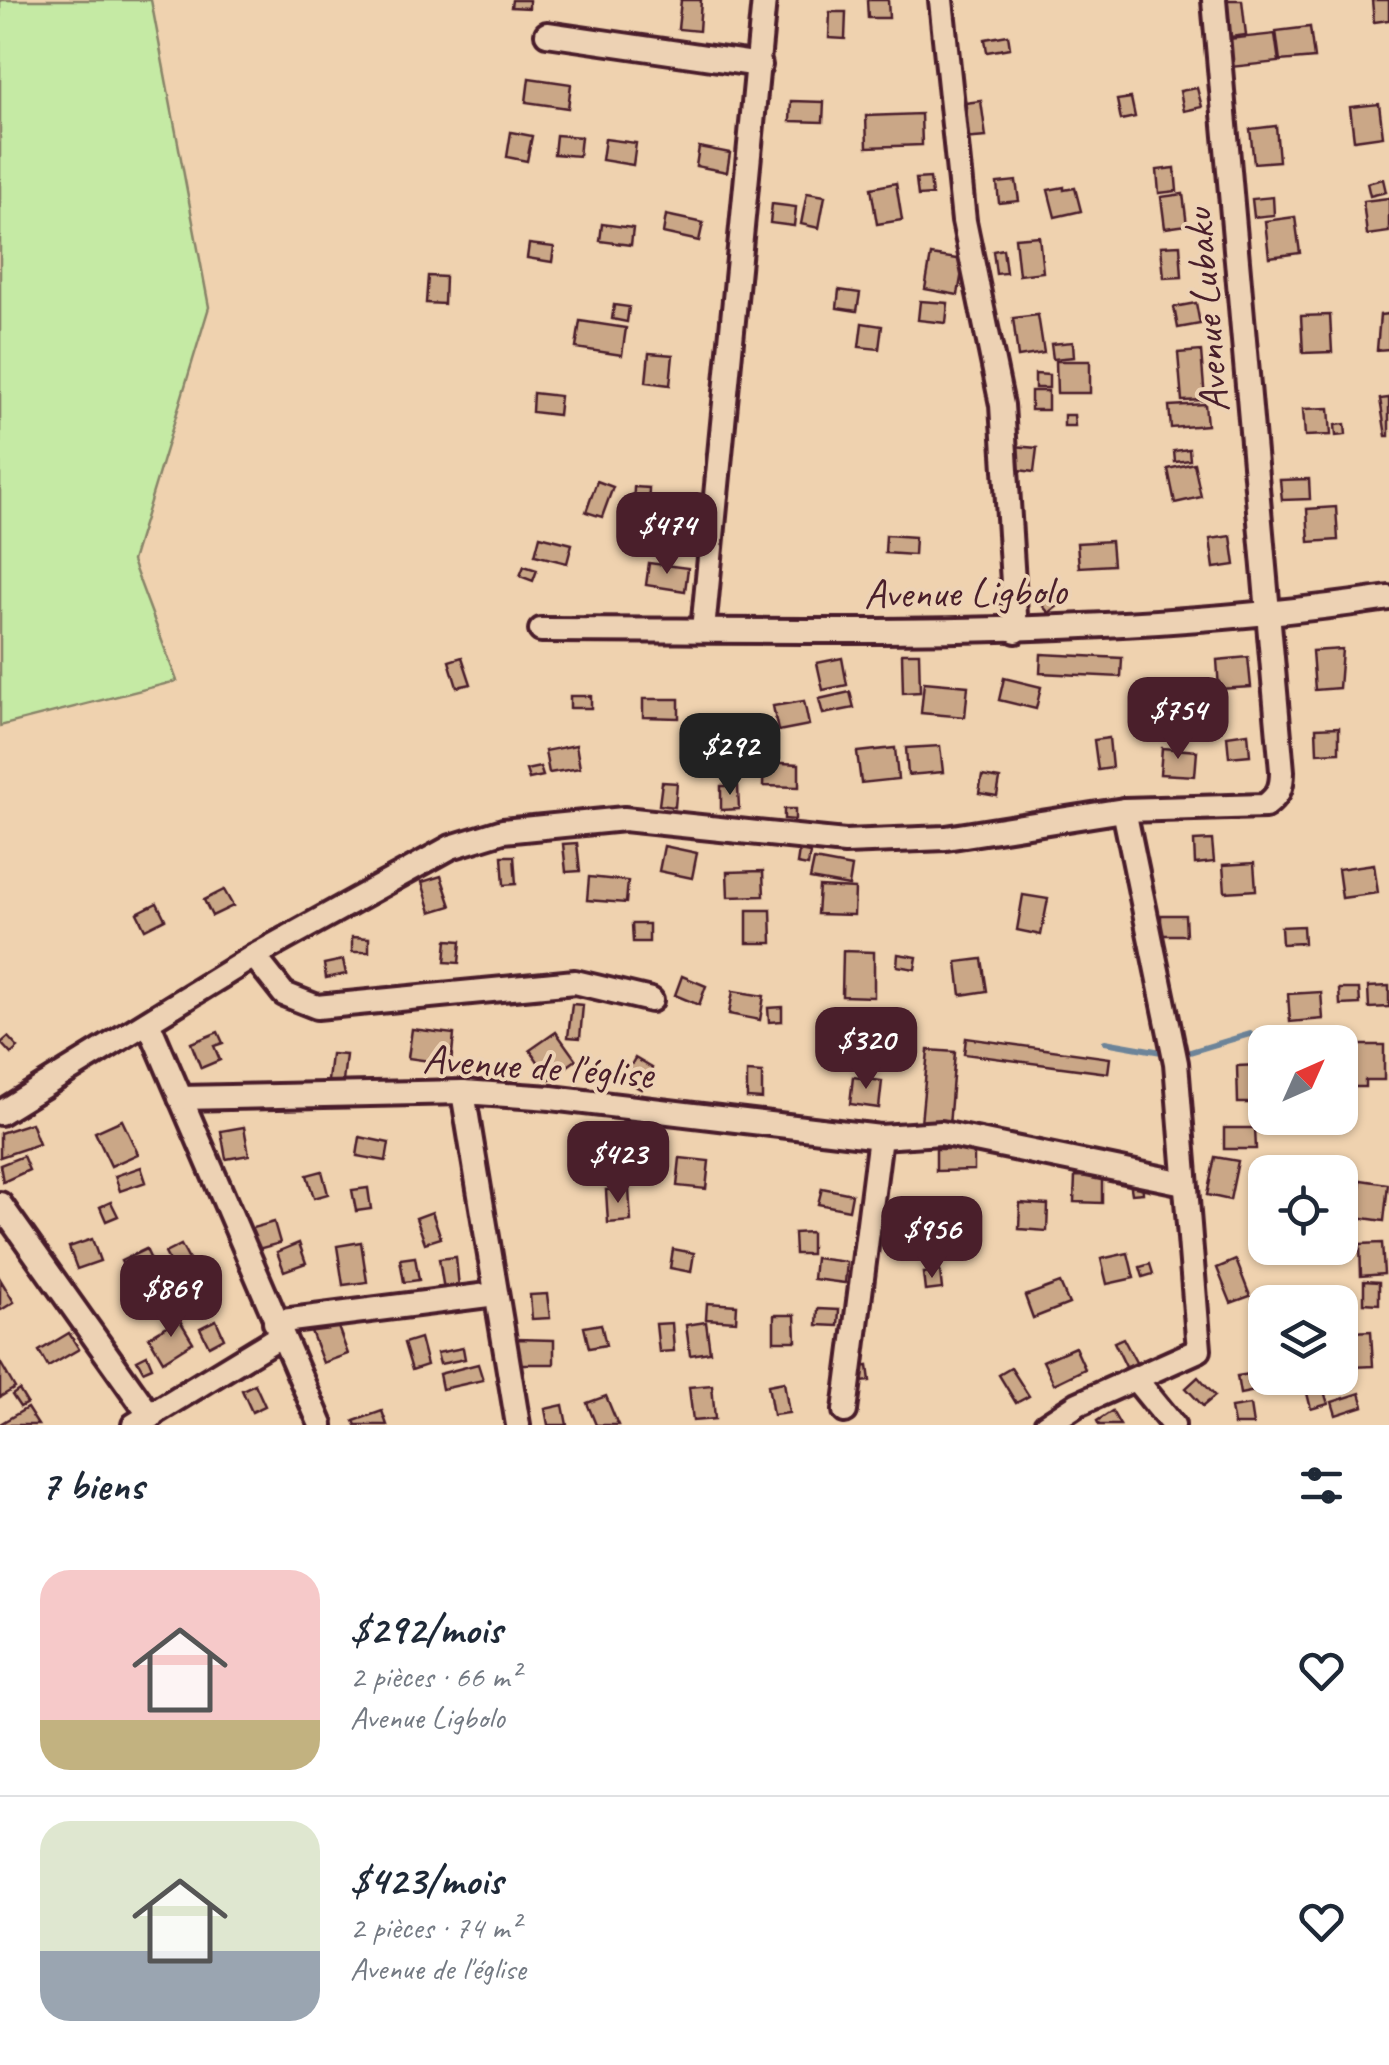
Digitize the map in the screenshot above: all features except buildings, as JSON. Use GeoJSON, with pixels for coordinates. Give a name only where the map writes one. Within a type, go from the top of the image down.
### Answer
{"type":"FeatureCollection","features":[{"type":"Feature","properties":{"kind":"street"},"geometry":{"type":"LineString","coordinates":[[703,630],[764,0]]}},
{"type":"Feature","properties":{"kind":"street"},"geometry":{"type":"LineString","coordinates":[[941,0],[964,220],[1002,405],[1016,630]]}},
{"type":"Feature","properties":{"kind":"street","name":"Avenue Lubaku"},"geometry":{"type":"LineString","coordinates":[[1124,810],[1265,806],[1282,786],[1271,616],[1214,0]]}},
{"type":"Feature","properties":{"kind":"street"},"geometry":{"type":"LineString","coordinates":[[548,34],[760,66]]}},
{"type":"Feature","properties":{"kind":"street","name":"Avenue Ligbolo"},"geometry":{"type":"LineString","coordinates":[[540,630],[1016,630],[1271,616],[1389,598]]}},
{"type":"Feature","properties":{"kind":"street"},"geometry":{"type":"LineString","coordinates":[[0,1112],[254,956],[451,848],[503,831],[624,819],[845,842],[946,838],[1124,810],[1174,1053],[1200,1350],[1078,1404],[1046,1425]]}},
{"type":"Feature","properties":{"kind":"street"},"geometry":{"type":"LineString","coordinates":[[254,956],[284,994],[317,1007],[575,982],[651,1000]]}},
{"type":"Feature","properties":{"kind":"street"},"geometry":{"type":"LineString","coordinates":[[148,1022],[321,1425]]}},
{"type":"Feature","properties":{"kind":"street"},"geometry":{"type":"LineString","coordinates":[[463,1092],[518,1425]]}},
{"type":"Feature","properties":{"kind":"street","name":"Avenue de l'église"},"geometry":{"type":"LineString","coordinates":[[180,1098],[463,1092],[551,1098],[880,1137],[941,1133],[1184,1183]]}},
{"type":"Feature","properties":{"kind":"street"},"geometry":{"type":"LineString","coordinates":[[844,1411],[880,1137]]}},
{"type":"Feature","properties":{"kind":"street"},"geometry":{"type":"LineString","coordinates":[[0,1204],[142,1421],[278,1329],[496,1294]]}},
{"type":"Feature","properties":{"kind":"street"},"geometry":{"type":"LineString","coordinates":[[1137,1381],[1172,1425]]}},
{"type":"Feature","properties":{"kind":"green space"},"geometry":{"type":"Polygon","coordinates":[[[0,0],[151,0],[209,307],[132,561],[177,681],[0,726],[0,0]]]}},
{"type":"Feature","properties":{"kind":"waterway"},"geometry":{"type":"LineString","coordinates":[[1180,1055],[1248,1035]]}},
{"type":"Feature","properties":{"kind":"waterway"},"geometry":{"type":"LineString","coordinates":[[1105,1042],[1167,1053]]}}]}
